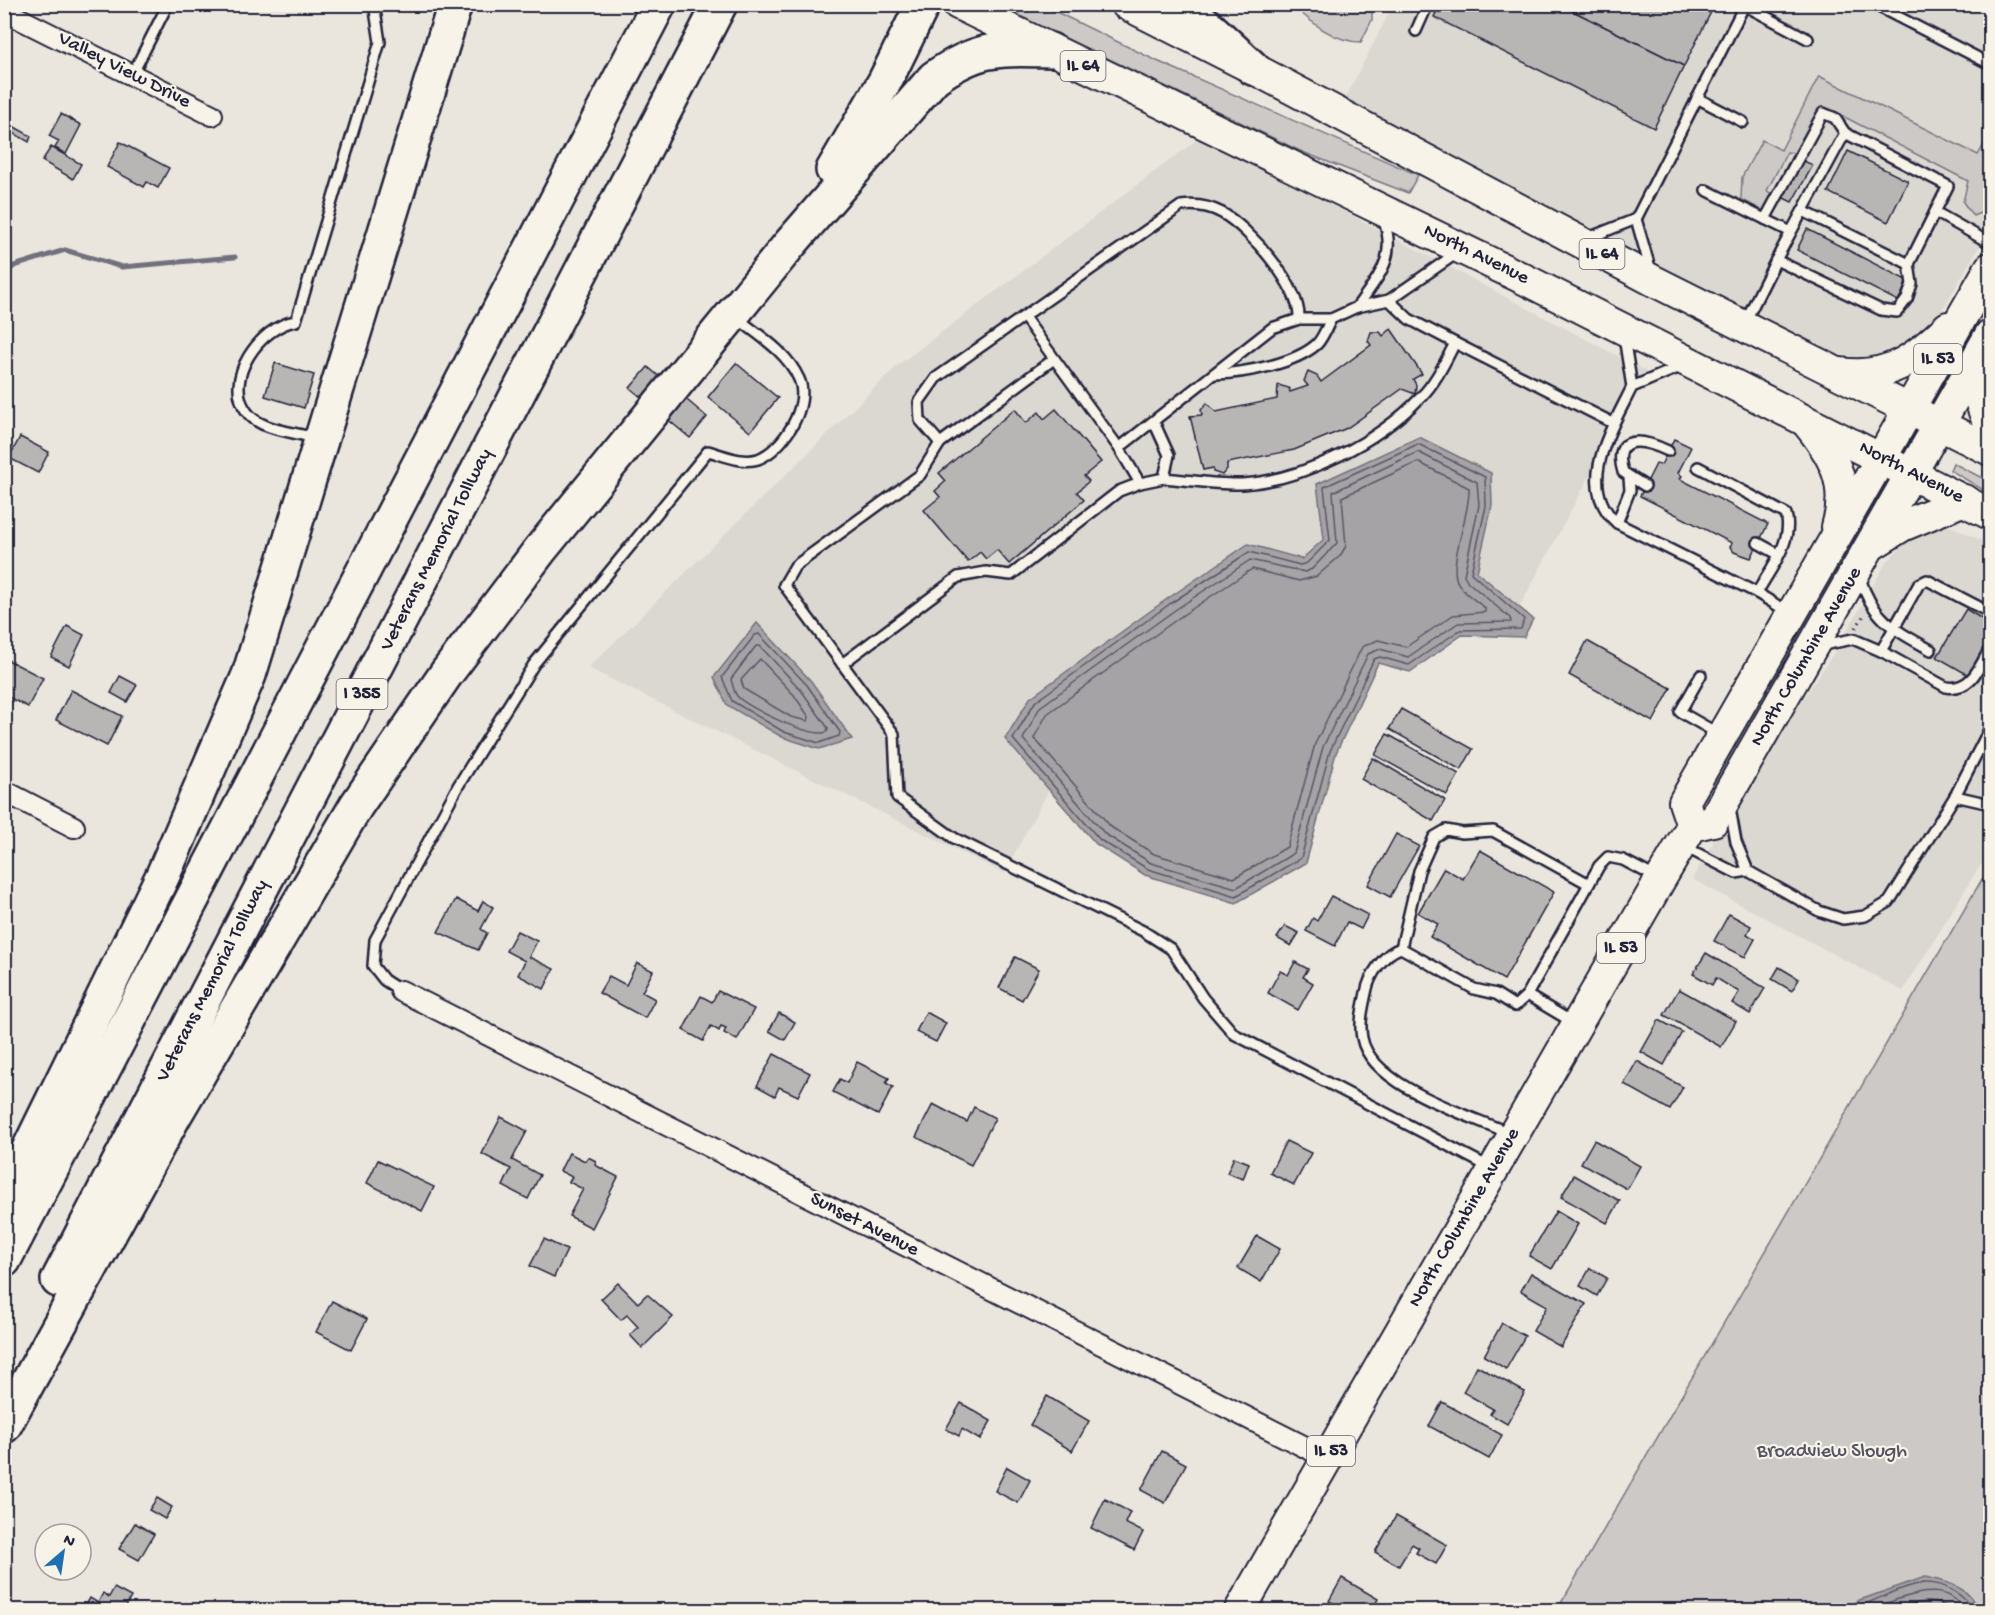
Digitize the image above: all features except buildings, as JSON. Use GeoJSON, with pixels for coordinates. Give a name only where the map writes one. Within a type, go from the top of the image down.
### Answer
{"type":"FeatureCollection","features":[{"type":"Feature","properties":{"kind":"highway"},"geometry":{"type":"LineString","coordinates":[[4,1200],[163,875],[217,755],[249,675],[455,4]]}},
{"type":"Feature","properties":{"kind":"highway","name":"I 355"},"geometry":{"type":"LineString","coordinates":[[4,1260],[658,4]]}},
{"type":"Feature","properties":{"kind":"highway","name":"Veterans Memorial Tollway"},"geometry":{"type":"LineString","coordinates":[[4,1383],[720,4]]}},
{"type":"Feature","properties":{"kind":"highway"},"geometry":{"type":"LineString","coordinates":[[790,244],[885,81],[923,4]]}},
{"type":"Feature","properties":{"kind":"highway"},"geometry":{"type":"LineString","coordinates":[[1172,4],[1200,19],[1253,68]]}},
{"type":"Feature","properties":{"kind":"highway"},"geometry":{"type":"LineString","coordinates":[[4,1426],[173,1118],[356,807],[446,674],[540,550],[790,244],[934,78],[956,62],[980,52],[1001,49],[1050,50]]}},
{"type":"Feature","properties":{"kind":"main road","name":"North Avenue"},"geometry":{"type":"LineString","coordinates":[[958,4],[1463,249],[1990,514]]}},
{"type":"Feature","properties":{"kind":"main road","name":"IL 64"},"geometry":{"type":"LineString","coordinates":[[1126,4],[1253,68],[1654,282],[1990,450]]}},
{"type":"Feature","properties":{"kind":"main road","name":"IL 53"},"geometry":{"type":"LineString","coordinates":[[1880,458],[1990,268]]}},
{"type":"Feature","properties":{"kind":"main road"},"geometry":{"type":"LineString","coordinates":[[1832,372],[1856,375],[1880,374],[1906,362],[1932,343],[1967,309]]}},
{"type":"Feature","properties":{"kind":"main road","name":"IL 53"},"geometry":{"type":"LineString","coordinates":[[1912,474],[1986,344]]}},
{"type":"Feature","properties":{"kind":"main road"},"geometry":{"type":"LineString","coordinates":[[1986,344],[1979,397],[1990,429]]}},
{"type":"Feature","properties":{"kind":"main road"},"geometry":{"type":"LineString","coordinates":[[1804,419],[1830,450],[1838,474],[1844,506],[1832,545]]}},
{"type":"Feature","properties":{"kind":"main road","name":"North Columbine Avenue"},"geometry":{"type":"LineString","coordinates":[[1687,835],[1684,802],[1880,458]]}},
{"type":"Feature","properties":{"kind":"main road","name":"North Columbine Avenue"},"geometry":{"type":"LineString","coordinates":[[1240,1611],[1660,880],[1687,835],[1713,821],[1912,474]]}},
{"type":"Feature","properties":{"kind":"main road"},"geometry":{"type":"LineString","coordinates":[[1873,544],[1902,526],[1964,500]]}},
{"type":"Feature","properties":{"kind":"street","name":"Valley View Drive"},"geometry":{"type":"LineString","coordinates":[[4,11],[212,115]]}},
{"type":"Feature","properties":{"kind":"street"},"geometry":{"type":"LineString","coordinates":[[4,791],[74,827]]}},
{"type":"Feature","properties":{"kind":"street","name":"Sunset Avenue"},"geometry":{"type":"LineString","coordinates":[[401,991],[1326,1458]]}},
{"type":"Feature","properties":{"kind":"lane"},"geometry":{"type":"LineString","coordinates":[[132,75],[168,4]]}},
{"type":"Feature","properties":{"kind":"lane"},"geometry":{"type":"LineString","coordinates":[[328,419],[306,436],[256,421],[246,412],[240,398],[239,385],[243,367],[263,337],[281,323],[296,321],[380,42],[374,4]]}},
{"type":"Feature","properties":{"kind":"lane"},"geometry":{"type":"LineString","coordinates":[[1416,31],[1428,4]]}},
{"type":"Feature","properties":{"kind":"lane"},"geometry":{"type":"LineString","coordinates":[[1873,4],[1990,64]]}},
{"type":"Feature","properties":{"kind":"lane"},"geometry":{"type":"LineString","coordinates":[[1579,242],[1636,219],[1744,5],[1809,39]]}},
{"type":"Feature","properties":{"kind":"lane"},"geometry":{"type":"LineString","coordinates":[[1696,98],[1743,122]]}},
{"type":"Feature","properties":{"kind":"lane"},"geometry":{"type":"LineString","coordinates":[[1765,219],[1823,113],[1835,118],[1845,133],[1948,186],[1909,264],[1912,284],[1907,298],[1897,312],[1881,310],[1776,260]]}},
{"type":"Feature","properties":{"kind":"lane"},"geometry":{"type":"LineString","coordinates":[[1742,327],[1845,133]]}},
{"type":"Feature","properties":{"kind":"lane"},"geometry":{"type":"LineString","coordinates":[[1706,190],[1791,232]]}},
{"type":"Feature","properties":{"kind":"lane"},"geometry":{"type":"LineString","coordinates":[[940,443],[920,420],[919,402],[936,378],[1181,206],[1196,204],[1221,212],[1252,238],[1293,291],[1300,309],[1299,319]]}},
{"type":"Feature","properties":{"kind":"lane"},"geometry":{"type":"LineString","coordinates":[[1357,307],[1387,265],[1390,236],[1380,208]]}},
{"type":"Feature","properties":{"kind":"lane"},"geometry":{"type":"LineString","coordinates":[[1803,211],[1909,264]]}},
{"type":"Feature","properties":{"kind":"lane"},"geometry":{"type":"LineString","coordinates":[[1935,212],[1990,243]]}},
{"type":"Feature","properties":{"kind":"lane"},"geometry":{"type":"LineString","coordinates":[[1636,219],[1654,282]]}},
{"type":"Feature","properties":{"kind":"lane"},"geometry":{"type":"LineString","coordinates":[[1119,448],[1272,328],[1299,319],[1331,319],[1357,307],[1389,300],[1463,249]]}},
{"type":"Feature","properties":{"kind":"lane"},"geometry":{"type":"LineString","coordinates":[[1389,300],[1409,319],[1613,423]]}},
{"type":"Feature","properties":{"kind":"lane"},"geometry":{"type":"LineString","coordinates":[[401,991],[384,980],[373,966],[375,940],[458,786],[534,664],[708,451],[740,460],[758,459],[790,430],[799,414],[800,381],[789,363],[780,351],[734,315]]}},
{"type":"Feature","properties":{"kind":"lane"},"geometry":{"type":"LineString","coordinates":[[1024,317],[1119,448],[1140,483]]}},
{"type":"Feature","properties":{"kind":"lane"},"geometry":{"type":"LineString","coordinates":[[1216,374],[1246,373],[1287,360],[1317,343],[1331,319]]}},
{"type":"Feature","properties":{"kind":"lane"},"geometry":{"type":"LineString","coordinates":[[1623,330],[1632,387],[1601,450],[1598,487],[1604,511],[1617,523],[1757,593],[1792,614]]}},
{"type":"Feature","properties":{"kind":"lane"},"geometry":{"type":"LineString","coordinates":[[842,664],[958,577],[986,572],[1011,575],[1119,491],[1140,483],[1164,478],[1242,484],[1299,473],[1331,462],[1377,432],[1421,398],[1437,377],[1455,343]]}},
{"type":"Feature","properties":{"kind":"lane"},"geometry":{"type":"LineString","coordinates":[[1054,359],[940,443],[920,475],[795,566],[784,585],[894,734],[897,798],[954,838],[1143,931],[1171,949],[1203,998],[1234,1034],[1494,1170]]}},
{"type":"Feature","properties":{"kind":"lane"},"geometry":{"type":"LineString","coordinates":[[1632,387],[1691,364]]}},
{"type":"Feature","properties":{"kind":"lane"},"geometry":{"type":"LineString","coordinates":[[1154,422],[1169,455],[1164,478]]}},
{"type":"Feature","properties":{"kind":"lane"},"geometry":{"type":"LineString","coordinates":[[1645,486],[1629,478],[1623,472],[1620,456],[1628,444],[1636,440],[1648,442],[1668,451]]}},
{"type":"Feature","properties":{"kind":"lane"},"geometry":{"type":"LineString","coordinates":[[1698,467],[1786,514],[1789,525],[1788,537],[1757,593]]}},
{"type":"Feature","properties":{"kind":"lane"},"geometry":{"type":"LineString","coordinates":[[1617,523],[1630,490],[1629,478]]}},
{"type":"Feature","properties":{"kind":"lane"},"geometry":{"type":"LineString","coordinates":[[1758,543],[1778,554]]}},
{"type":"Feature","properties":{"kind":"lane"},"geometry":{"type":"LineString","coordinates":[[1857,570],[1878,616],[1894,629],[1931,650]]}},
{"type":"Feature","properties":{"kind":"lane"},"geometry":{"type":"LineString","coordinates":[[1881,651],[1919,584],[1927,580],[1983,609],[1990,607]]}},
{"type":"Feature","properties":{"kind":"lane"},"geometry":{"type":"LineString","coordinates":[[1812,648],[1853,639],[1881,651],[1946,687],[1958,689],[1968,684],[1990,648]]}},
{"type":"Feature","properties":{"kind":"lane"},"geometry":{"type":"LineString","coordinates":[[1701,675],[1680,712],[1722,736]]}},
{"type":"Feature","properties":{"kind":"lane"},"geometry":{"type":"LineString","coordinates":[[1687,835],[1736,873],[1748,871],[1819,911],[1843,919],[1865,916],[1889,903],[1955,796],[1990,728]]}},
{"type":"Feature","properties":{"kind":"lane"},"geometry":{"type":"LineString","coordinates":[[1730,792],[1731,823],[1748,871]]}},
{"type":"Feature","properties":{"kind":"lane"},"geometry":{"type":"LineString","coordinates":[[1955,796],[1990,804]]}},
{"type":"Feature","properties":{"kind":"lane"},"geometry":{"type":"LineString","coordinates":[[1401,948],[1419,871],[1434,837],[1446,830],[1462,833],[1493,831],[1589,885]]}},
{"type":"Feature","properties":{"kind":"lane"},"geometry":{"type":"LineString","coordinates":[[1514,1135],[1397,1082],[1387,1076],[1372,1061],[1362,1039],[1361,1018],[1368,982],[1390,951],[1401,948],[1474,989],[1496,994],[1515,1006],[1527,994],[1599,866],[1608,857],[1623,860],[1660,880]]}},
{"type":"Feature","properties":{"kind":"lane"},"geometry":{"type":"LineString","coordinates":[[1527,994],[1577,1024]]}},
{"type":"Feature","properties":{"kind":"path"},"geometry":{"type":"LineString","coordinates":[[1854,632],[1866,612]]}},
{"type":"Feature","properties":{"kind":"shaded area"},"geometry":{"type":"Polygon","coordinates":[[[1393,5],[1990,5],[1990,228],[1943,309],[1915,345],[1879,363],[1830,352],[1343,103],[1393,5]]]}},
{"type":"Feature","properties":{"kind":"shaded area"},"geometry":{"type":"Polygon","coordinates":[[[1202,136],[1646,371],[1513,619],[1065,760],[1004,873],[588,668],[898,365],[1202,136]]]}},
{"type":"Feature","properties":{"kind":"shaded area"},"geometry":{"type":"Polygon","coordinates":[[[1941,522],[1990,544],[1990,869],[1981,864],[1903,991],[1692,879],[1747,784],[1837,648],[1886,563],[1915,532],[1941,522]]]}},
{"type":"Feature","properties":{"kind":"green space"},"geometry":{"type":"Polygon","coordinates":[[[997,5],[1042,5],[1157,61],[1418,175],[1408,193],[1300,151],[997,5]]]}},
{"type":"Feature","properties":{"kind":"green space"},"geometry":{"type":"Polygon","coordinates":[[[1292,5],[1372,5],[1372,20],[1361,42],[1351,41],[1332,35],[1292,5]]]}},
{"type":"Feature","properties":{"kind":"green space"},"geometry":{"type":"Polygon","coordinates":[[[1819,76],[1978,155],[1986,141],[1990,144],[1990,209],[1973,216],[1963,202],[1968,181],[1835,112],[1819,111],[1796,153],[1787,152],[1767,191],[1774,195],[1765,212],[1741,199],[1742,177],[1762,140],[1781,150],[1819,76]]]}},
{"type":"Feature","properties":{"kind":"green space"},"geometry":{"type":"Polygon","coordinates":[[[1953,463],[1990,482],[1990,494],[1950,470],[1953,463]]]}},
{"type":"Feature","properties":{"kind":"green space","name":"Broadview Slough"},"geometry":{"type":"Polygon","coordinates":[[[1982,879],[1990,884],[1990,1610],[1557,1610],[1982,879]]]}},
{"type":"Feature","properties":{"kind":"water"},"geometry":{"type":"Polygon","coordinates":[[[1419,437],[1491,473],[1492,506],[1477,572],[1533,619],[1524,637],[1462,635],[1410,672],[1378,663],[1336,753],[1306,863],[1236,903],[1145,875],[1096,844],[1005,739],[1030,698],[1167,599],[1248,544],[1302,559],[1324,539],[1317,484],[1419,437]]]}},
{"type":"Feature","properties":{"kind":"water"},"geometry":{"type":"Polygon","coordinates":[[[757,623],[811,681],[852,739],[819,749],[782,737],[727,705],[714,677],[757,623]]]}},
{"type":"Feature","properties":{"kind":"water"},"geometry":{"type":"Polygon","coordinates":[[[1925,1577],[1950,1584],[1964,1591],[1974,1602],[1977,1610],[1845,1610],[1857,1601],[1925,1577]]]}},
{"type":"Feature","properties":{"kind":"waterway"},"geometry":{"type":"LineString","coordinates":[[4,276],[14,266],[65,250],[122,267],[235,257]]}}]}
